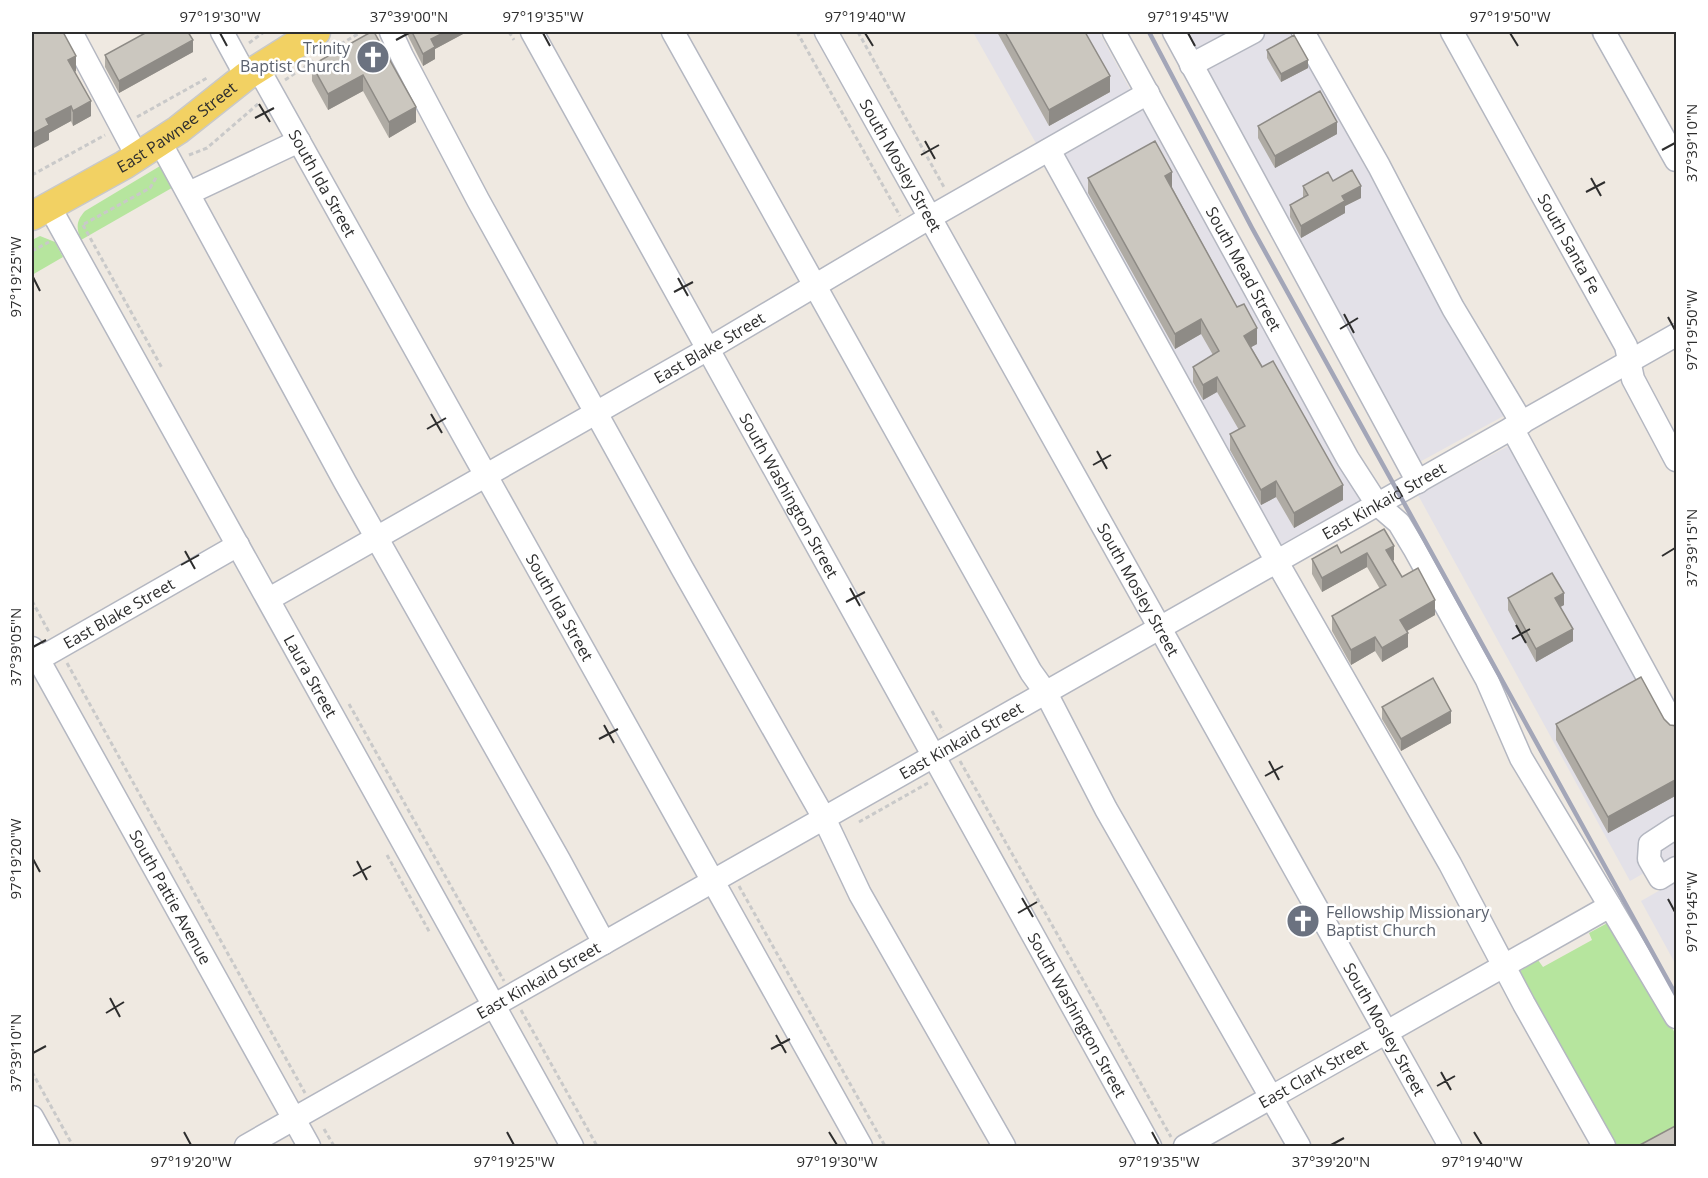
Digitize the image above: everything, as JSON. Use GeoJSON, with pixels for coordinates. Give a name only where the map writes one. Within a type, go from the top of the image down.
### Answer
{"type":"FeatureCollection","features":[{"type":"Feature","properties":{"kind":"main road","name":"East Pawnee Street"},"geometry":{"type":"LineString","coordinates":[[40,211],[156,154],[178,130],[253,73],[320,48]]}},
{"type":"Feature","properties":{"kind":"street"},"geometry":{"type":"LineString","coordinates":[[70,32],[121,126],[156,154],[189,193],[345,482],[560,860],[604,943]]}},
{"type":"Feature","properties":{"kind":"street","name":"South Ida Street"},"geometry":{"type":"LineString","coordinates":[[222,32],[299,141],[861,1146]]}},
{"type":"Feature","properties":{"kind":"street"},"geometry":{"type":"LineString","coordinates":[[391,32],[478,200],[824,818],[860,894],[1004,1146]]}},
{"type":"Feature","properties":{"kind":"street","name":"South Washington Street"},"geometry":{"type":"LineString","coordinates":[[532,32],[1150,1146]]}},
{"type":"Feature","properties":{"kind":"street"},"geometry":{"type":"LineString","coordinates":[[673,32],[909,450],[1031,672],[1046,693],[1106,809],[1299,1146]]}},
{"type":"Feature","properties":{"kind":"street","name":"South Mosley Street"},"geometry":{"type":"LineString","coordinates":[[826,32],[1450,1146]]}},
{"type":"Feature","properties":{"kind":"street","name":"South Mead Street"},"geometry":{"type":"LineString","coordinates":[[1114,32],[1348,459],[1377,504],[1399,524],[1414,548],[1487,680],[1521,758],[1604,909],[1677,1017]]}},
{"type":"Feature","properties":{"kind":"street"},"geometry":{"type":"LineString","coordinates":[[1174,32],[1418,482]]}},
{"type":"Feature","properties":{"kind":"street"},"geometry":{"type":"LineString","coordinates":[[1191,66],[1253,32]]}},
{"type":"Feature","properties":{"kind":"street"},"geometry":{"type":"LineString","coordinates":[[1303,32],[1379,166],[1677,729]]}},
{"type":"Feature","properties":{"kind":"street","name":"South Santa Fe"},"geometry":{"type":"LineString","coordinates":[[1452,32],[1626,346],[1633,379],[1677,460]]}},
{"type":"Feature","properties":{"kind":"street"},"geometry":{"type":"LineString","coordinates":[[1604,32],[1677,160]]}},
{"type":"Feature","properties":{"kind":"street","name":"East Blake Street"},"geometry":{"type":"LineString","coordinates":[[269,599],[708,349],[929,218],[1148,93]]}},
{"type":"Feature","properties":{"kind":"street"},"geometry":{"type":"LineString","coordinates":[[189,193],[299,141]]}},
{"type":"Feature","properties":{"kind":"street"},"geometry":{"type":"LineString","coordinates":[[1049,150],[1277,562],[1438,844],[1604,1146]]}},
{"type":"Feature","properties":{"kind":"street","name":"Laura Street"},"geometry":{"type":"LineString","coordinates":[[40,211],[74,230],[238,545],[502,1000],[572,1146]]}},
{"type":"Feature","properties":{"kind":"street","name":"East Kinkaid Street"},"geometry":{"type":"LineString","coordinates":[[246,1146],[1677,335]]}},
{"type":"Feature","properties":{"kind":"street","name":"East Blake Street"},"geometry":{"type":"LineString","coordinates":[[34,657],[238,545]]}},
{"type":"Feature","properties":{"kind":"street","name":"South Pattie Avenue"},"geometry":{"type":"LineString","coordinates":[[34,657],[303,1114],[307,1143]]}},
{"type":"Feature","properties":{"kind":"street"},"geometry":{"type":"LineString","coordinates":[[1668,873],[1649,859],[1650,844],[1677,827]]}},
{"type":"Feature","properties":{"kind":"street","name":"East Clark Street"},"geometry":{"type":"LineString","coordinates":[[1185,1146],[1604,909]]}},
{"type":"Feature","properties":{"kind":"street"},"geometry":{"type":"LineString","coordinates":[[32,1118],[48,1146]]}},
{"type":"Feature","properties":{"kind":"path"},"geometry":{"type":"LineString","coordinates":[[32,251],[150,188],[160,169],[156,154],[207,148],[253,73],[264,32]]}},
{"type":"Feature","properties":{"kind":"path"},"geometry":{"type":"LineString","coordinates":[[32,175],[213,75],[253,73],[288,78],[320,48],[361,32]]}},
{"type":"Feature","properties":{"kind":"path"},"geometry":{"type":"LineString","coordinates":[[74,230],[164,371]]}},
{"type":"Feature","properties":{"kind":"path"},"geometry":{"type":"LineString","coordinates":[[32,601],[49,632]]}},
{"type":"Feature","properties":{"kind":"path"},"geometry":{"type":"LineString","coordinates":[[67,664],[303,1114]]}},
{"type":"Feature","properties":{"kind":"path"},"geometry":{"type":"LineString","coordinates":[[348,702],[502,1000],[597,1146]]}},
{"type":"Feature","properties":{"kind":"path"},"geometry":{"type":"LineString","coordinates":[[859,822],[928,783]]}},
{"type":"Feature","properties":{"kind":"path"},"geometry":{"type":"LineString","coordinates":[[738,883],[885,1146]]}},
{"type":"Feature","properties":{"kind":"path"},"geometry":{"type":"LineString","coordinates":[[32,1072],[73,1146]]}},
{"type":"Feature","properties":{"kind":"path"},"geometry":{"type":"LineString","coordinates":[[307,1143],[324,1129],[334,1146]]}},
{"type":"Feature","properties":{"kind":"shaded area"},"geometry":{"type":"Polygon","coordinates":[[[973,32],[1099,32],[1131,91],[1037,145],[973,32]]]}},
{"type":"Feature","properties":{"kind":"shaded area"},"geometry":{"type":"Polygon","coordinates":[[[1169,32],[1312,32],[1520,407],[1405,470],[1169,32]]]}},
{"type":"Feature","properties":{"kind":"shaded area"},"geometry":{"type":"Polygon","coordinates":[[[1142,108],[1361,501],[1268,557],[1047,163],[1142,108]]]}},
{"type":"Feature","properties":{"kind":"shaded area"},"geometry":{"type":"Polygon","coordinates":[[[1523,438],[1676,718],[1676,855],[1630,881],[1418,495],[1523,438]]]}},
{"type":"Feature","properties":{"kind":"shaded area"},"geometry":{"type":"Polygon","coordinates":[[[1676,881],[1676,965],[1641,901],[1676,881]]]}},
{"type":"Feature","properties":{"kind":"green space"},"geometry":{"type":"Polygon","coordinates":[[[165,163],[177,185],[81,240],[78,225],[85,211],[165,163]]]}},
{"type":"Feature","properties":{"kind":"green space"},"geometry":{"type":"Polygon","coordinates":[[[40,236],[55,242],[63,257],[32,275],[32,240],[40,236]]]}},
{"type":"Feature","properties":{"kind":"green space"},"geometry":{"type":"Polygon","coordinates":[[[1613,920],[1676,1035],[1676,1135],[1657,1146],[1610,1146],[1515,974],[1538,960],[1543,967],[1592,940],[1589,933],[1613,920]]]}},
{"type":"Feature","properties":{"kind":"building"},"geometry":{"type":"Polygon","coordinates":[[[32,32],[63,32],[76,56],[68,60],[91,101],[73,111],[71,106],[46,119],[49,125],[32,134],[32,32]]]}},
{"type":"Feature","properties":{"kind":"building"},"geometry":{"type":"Polygon","coordinates":[[[147,32],[188,32],[193,40],[119,81],[105,55],[147,32]]]}},
{"type":"Feature","properties":{"kind":"building"},"geometry":{"type":"Polygon","coordinates":[[[374,32],[416,107],[389,122],[363,75],[328,94],[312,65],[374,32]]]}},
{"type":"Feature","properties":{"kind":"building"},"geometry":{"type":"Polygon","coordinates":[[[412,32],[445,32],[431,39],[435,47],[423,54],[412,32]]]}},
{"type":"Feature","properties":{"kind":"building"},"geometry":{"type":"Polygon","coordinates":[[[1005,32],[1085,32],[1110,76],[1049,110],[1005,32]]]}},
{"type":"Feature","properties":{"kind":"building"},"geometry":{"type":"Polygon","coordinates":[[[1294,35],[1308,60],[1281,74],[1267,50],[1294,35]]]}},
{"type":"Feature","properties":{"kind":"building"},"geometry":{"type":"Polygon","coordinates":[[[1320,91],[1337,122],[1275,156],[1258,126],[1320,91]]]}},
{"type":"Feature","properties":{"kind":"building"},"geometry":{"type":"Polygon","coordinates":[[[1155,141],[1172,172],[1165,176],[1237,307],[1244,304],[1257,328],[1244,336],[1262,367],[1273,361],[1343,485],[1294,513],[1276,481],[1261,490],[1230,434],[1245,426],[1217,377],[1203,385],[1193,367],[1219,351],[1201,319],[1175,334],[1088,178],[1155,141]]]}},
{"type":"Feature","properties":{"kind":"building"},"geometry":{"type":"Polygon","coordinates":[[[1352,170],[1361,186],[1342,196],[1345,201],[1301,226],[1290,205],[1308,195],[1303,186],[1328,172],[1333,181],[1352,170]]]}},
{"type":"Feature","properties":{"kind":"building"},"geometry":{"type":"Polygon","coordinates":[[[1384,529],[1394,546],[1386,550],[1402,577],[1418,568],[1435,600],[1400,620],[1408,633],[1382,648],[1375,637],[1351,650],[1332,616],[1386,585],[1367,553],[1322,578],[1312,559],[1337,545],[1341,553],[1384,529]]]}},
{"type":"Feature","properties":{"kind":"building"},"geometry":{"type":"Polygon","coordinates":[[[1552,573],[1564,593],[1555,598],[1573,629],[1536,649],[1508,598],[1552,573]]]}},
{"type":"Feature","properties":{"kind":"building"},"geometry":{"type":"Polygon","coordinates":[[[1641,677],[1664,719],[1670,725],[1677,726],[1677,779],[1608,817],[1556,724],[1641,677]]]}},
{"type":"Feature","properties":{"kind":"building"},"geometry":{"type":"Polygon","coordinates":[[[1433,678],[1451,711],[1401,739],[1382,707],[1433,678]]]}},
{"type":"Feature","properties":{"kind":"building"},"geometry":{"type":"Polygon","coordinates":[[[1677,1125],[1677,1146],[1638,1146],[1677,1125]]]}},
{"type":"Feature","properties":{"kind":"railway"},"geometry":{"type":"LineString","coordinates":[[1149,32],[1252,228],[1676,995]]}},
{"type":"Feature","properties":{"kind":"place","name":"Trinity Baptist Church"},"geometry":{"type":"Point","coordinates":[373,57]}},
{"type":"Feature","properties":{"kind":"place","name":"Fellowship Missionary Baptist Church"},"geometry":{"type":"Point","coordinates":[1303,921]}}]}
